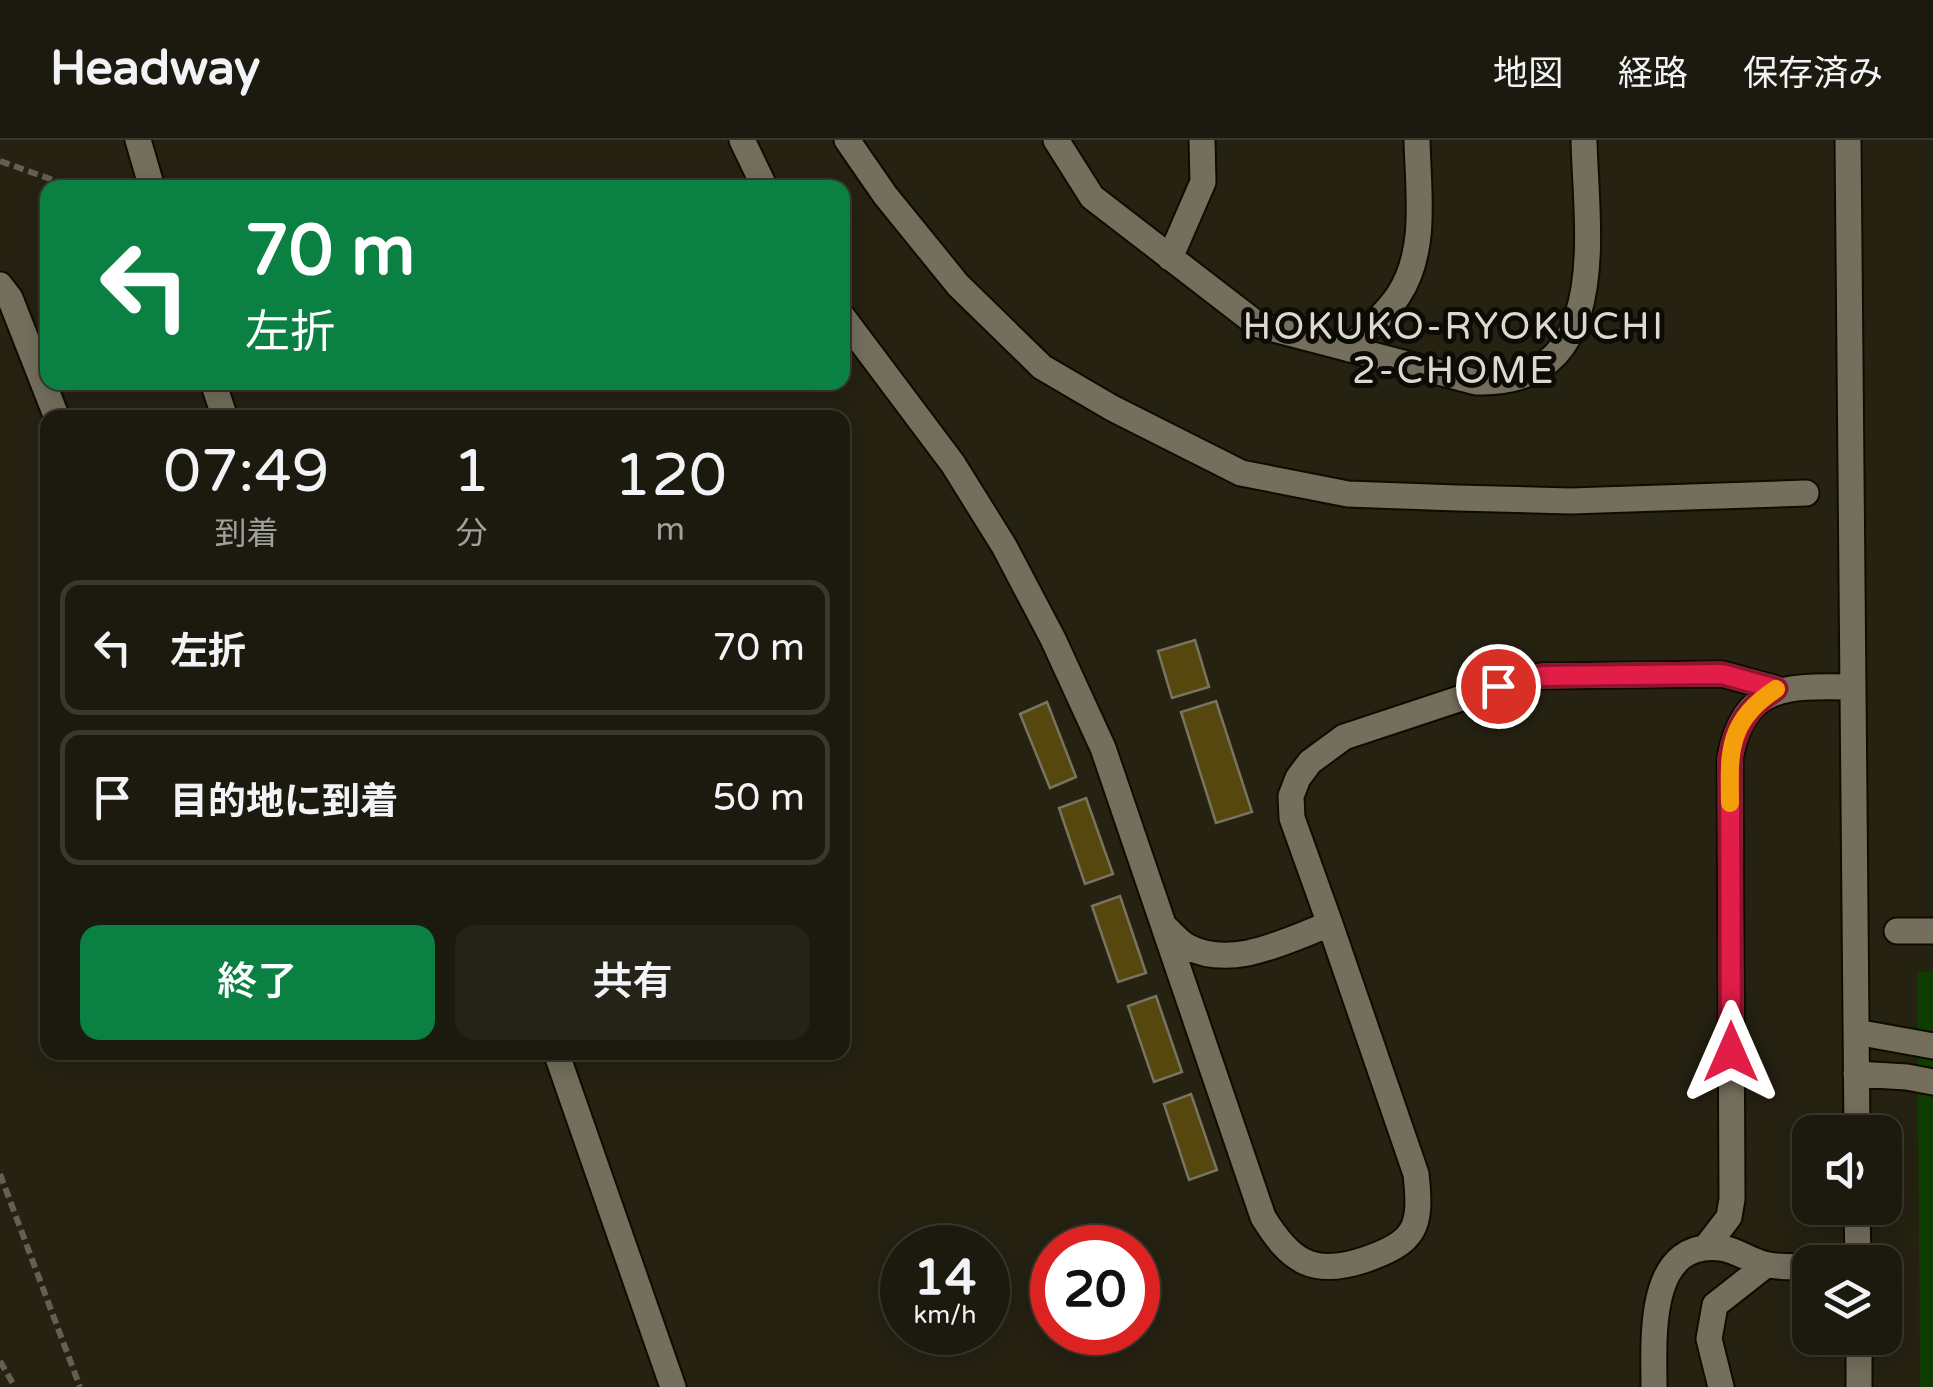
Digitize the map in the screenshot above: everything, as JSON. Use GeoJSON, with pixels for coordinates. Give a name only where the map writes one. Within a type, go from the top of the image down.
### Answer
{"type":"FeatureCollection","features":[{"type":"Feature","properties":{"kind":"street"},"geometry":{"type":"LineString","coordinates":[[138,140],[150,180]]}},
{"type":"Feature","properties":{"kind":"street"},"geometry":{"type":"LineString","coordinates":[[742,140],[761,180]]}},
{"type":"Feature","properties":{"kind":"street"},"geometry":{"type":"LineString","coordinates":[[846,140],[958,285],[1042,367],[1112,408],[1241,473],[1348,494],[1402,496],[1571,501],[1806,493]]}},
{"type":"Feature","properties":{"kind":"street"},"geometry":{"type":"LineString","coordinates":[[1056,140],[1092,197],[1258,325],[1476,382],[1493,383],[1540,368],[1561,348],[1577,324],[1585,292],[1584,140]]}},
{"type":"Feature","properties":{"kind":"street"},"geometry":{"type":"LineString","coordinates":[[1170,258],[1203,182],[1202,140]]}},
{"type":"Feature","properties":{"kind":"street"},"geometry":{"type":"LineString","coordinates":[[1349,349],[1398,296],[1413,264],[1418,233],[1417,140]]}},
{"type":"Feature","properties":{"kind":"street"},"geometry":{"type":"LineString","coordinates":[[1848,140],[1857,1115]]}},
{"type":"Feature","properties":{"kind":"street"},"geometry":{"type":"LineString","coordinates":[[0,285],[10,298],[40,376]]}},
{"type":"Feature","properties":{"kind":"street"},"geometry":{"type":"LineString","coordinates":[[850,327],[952,464],[1004,546],[1053,639],[1103,748],[1263,1217],[1282,1248],[1308,1264],[1337,1268],[1398,1248],[1414,1228],[1420,1205],[1416,1174],[1292,818],[1291,796],[1310,762],[1344,737],[1498,686],[1542,676],[1722,674],[1776,689],[1853,687]]}},
{"type":"Feature","properties":{"kind":"street"},"geometry":{"type":"LineString","coordinates":[[1706,1247],[1729,1217],[1732,1199],[1730,758],[1734,734],[1744,716],[1776,689]]}},
{"type":"Feature","properties":{"kind":"street"},"geometry":{"type":"LineString","coordinates":[[1164,926],[1186,946],[1217,955],[1247,954],[1330,924]]}},
{"type":"Feature","properties":{"kind":"street"},"geometry":{"type":"LineString","coordinates":[[1897,931],[1933,931]]}},
{"type":"Feature","properties":{"kind":"street"},"geometry":{"type":"LineString","coordinates":[[1856,1032],[1933,1046]]}},
{"type":"Feature","properties":{"kind":"street"},"geometry":{"type":"LineString","coordinates":[[559,1060],[673,1387]]}},
{"type":"Feature","properties":{"kind":"street"},"geometry":{"type":"LineString","coordinates":[[1856,1074],[1908,1076],[1933,1082]]}},
{"type":"Feature","properties":{"kind":"street"},"geometry":{"type":"LineString","coordinates":[[1654,1387],[1657,1297],[1668,1274],[1685,1256],[1706,1247],[1727,1248],[1766,1265],[1792,1266]]}},
{"type":"Feature","properties":{"kind":"street"},"geometry":{"type":"LineString","coordinates":[[1721,1387],[1709,1339],[1715,1305],[1766,1265]]}},
{"type":"Feature","properties":{"kind":"street"},"geometry":{"type":"LineString","coordinates":[[1859,1355],[1859,1387]]}},
{"type":"Feature","properties":{"kind":"path"},"geometry":{"type":"LineString","coordinates":[[0,162],[53,180]]}},
{"type":"Feature","properties":{"kind":"path"},"geometry":{"type":"LineString","coordinates":[[0,1174],[80,1387]]}},
{"type":"Feature","properties":{"kind":"path"},"geometry":{"type":"LineString","coordinates":[[0,1361],[15,1387]]}},
{"type":"Feature","properties":{"kind":"green space"},"geometry":{"type":"Polygon","coordinates":[[[1933,971],[1933,1387],[1920,1387],[1917,972],[1933,971]]]}},
{"type":"Feature","properties":{"kind":"building"},"geometry":{"type":"Polygon","coordinates":[[[1195,640],[1209,687],[1172,698],[1158,651],[1195,640]]]}},
{"type":"Feature","properties":{"kind":"building"},"geometry":{"type":"Polygon","coordinates":[[[1216,701],[1252,812],[1216,823],[1181,712],[1216,701]]]}},
{"type":"Feature","properties":{"kind":"building"},"geometry":{"type":"Polygon","coordinates":[[[1047,702],[1076,777],[1050,788],[1020,714],[1047,702]]]}},
{"type":"Feature","properties":{"kind":"building"},"geometry":{"type":"Polygon","coordinates":[[[1086,798],[1113,874],[1085,884],[1059,808],[1086,798]]]}},
{"type":"Feature","properties":{"kind":"building"},"geometry":{"type":"Polygon","coordinates":[[[1120,896],[1146,973],[1118,982],[1092,906],[1120,896]]]}},
{"type":"Feature","properties":{"kind":"building"},"geometry":{"type":"Polygon","coordinates":[[[1156,996],[1182,1072],[1154,1082],[1128,1006],[1156,996]]]}},
{"type":"Feature","properties":{"kind":"building"},"geometry":{"type":"Polygon","coordinates":[[[1191,1094],[1217,1170],[1189,1180],[1164,1104],[1191,1094]]]}},
{"type":"Feature","properties":{"kind":"slow traffic"},"geometry":{"type":"LineString","coordinates":[[1730,803],[1734,734],[1744,716],[1776,689]]}},
{"type":"Feature","properties":{"kind":"district","name":"HOKUKO-RYOKUCHI 2-CHOME"},"geometry":{"type":"Point","coordinates":[1454,348]}},
{"type":"Feature","properties":{"kind":"route"},"geometry":{"type":"LineString","coordinates":[[1498,686],[1542,676],[1722,674],[1776,689],[1744,716],[1734,734],[1730,758],[1731,1052]]}}]}
